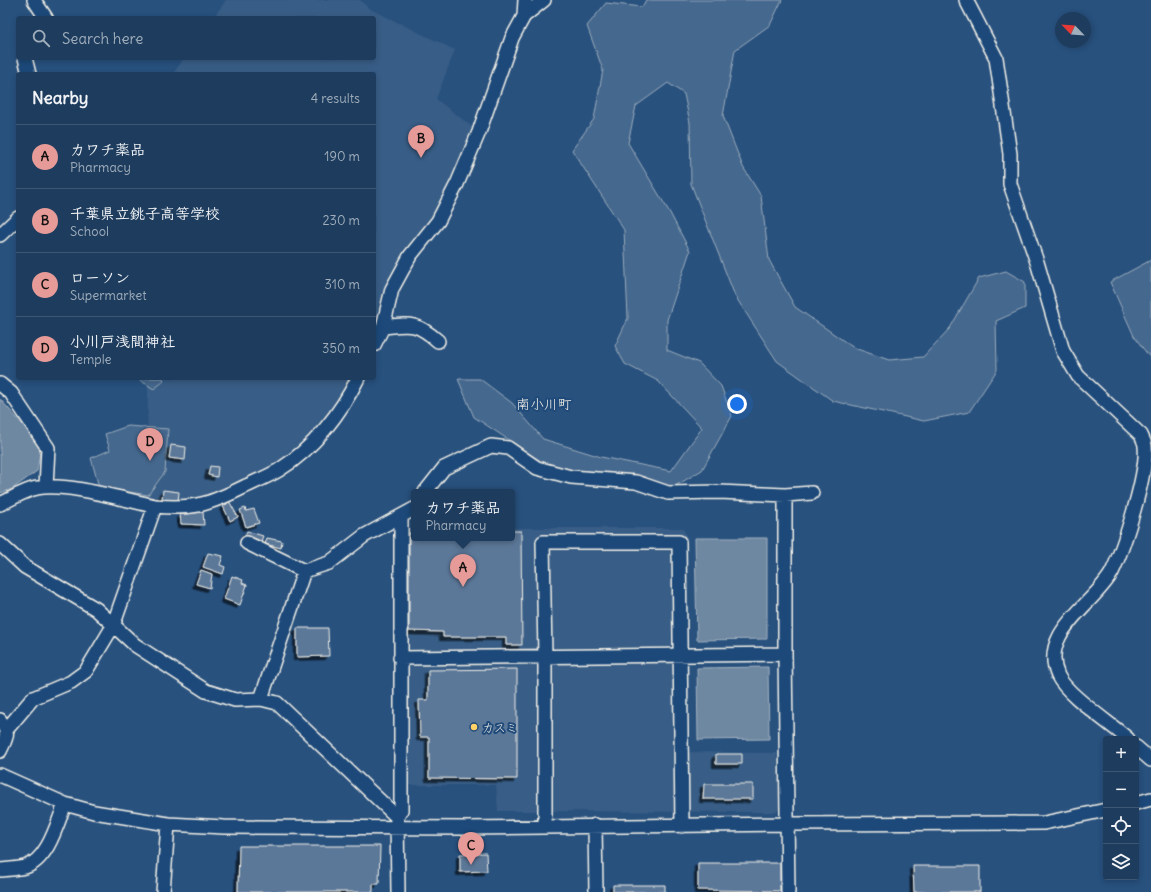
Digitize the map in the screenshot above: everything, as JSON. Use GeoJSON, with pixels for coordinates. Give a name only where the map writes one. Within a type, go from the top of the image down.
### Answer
{"type":"FeatureCollection","features":[{"type":"Feature","properties":{"kind":"street"},"geometry":{"type":"LineString","coordinates":[[34,0],[45,16]]}},
{"type":"Feature","properties":{"kind":"street"},"geometry":{"type":"LineString","coordinates":[[524,16],[525,0]]}},
{"type":"Feature","properties":{"kind":"street"},"geometry":{"type":"LineString","coordinates":[[376,341],[383,326],[392,289],[406,262],[438,221],[457,184],[479,132],[512,38],[524,16],[544,0]]}},
{"type":"Feature","properties":{"kind":"street"},"geometry":{"type":"LineString","coordinates":[[966,0],[996,58],[1010,154],[1010,184],[1037,262],[1063,351],[1078,376],[1141,435],[1146,445],[1139,492],[1125,540],[1111,573],[1069,621],[1054,648],[1054,666],[1059,678],[1074,694],[1124,736]]}},
{"type":"Feature","properties":{"kind":"street"},"geometry":{"type":"LineString","coordinates":[[26,60],[28,72]]}},
{"type":"Feature","properties":{"kind":"street"},"geometry":{"type":"LineString","coordinates":[[0,235],[16,220]]}},
{"type":"Feature","properties":{"kind":"street"},"geometry":{"type":"LineString","coordinates":[[383,326],[406,324],[423,328],[438,341]]}},
{"type":"Feature","properties":{"kind":"street"},"geometry":{"type":"LineString","coordinates":[[0,504],[36,488],[46,487],[72,489],[169,508],[202,506],[279,470],[316,439],[349,397],[357,380]]}},
{"type":"Feature","properties":{"kind":"street"},"geometry":{"type":"LineString","coordinates":[[0,384],[11,393],[48,448],[46,487]]}},
{"type":"Feature","properties":{"kind":"street"},"geometry":{"type":"LineString","coordinates":[[427,489],[444,468],[491,446],[508,448],[537,468],[571,477],[636,482],[668,493],[719,492],[785,495],[812,492]]}},
{"type":"Feature","properties":{"kind":"street"},"geometry":{"type":"LineString","coordinates":[[785,495],[785,654],[788,892]]}},
{"type":"Feature","properties":{"kind":"street"},"geometry":{"type":"LineString","coordinates":[[0,751],[7,736],[3,724],[33,698],[70,682],[86,671],[113,626],[155,506]]}},
{"type":"Feature","properties":{"kind":"street"},"geometry":{"type":"LineString","coordinates":[[247,543],[304,571],[329,564],[364,536],[411,511]]}},
{"type":"Feature","properties":{"kind":"street"},"geometry":{"type":"LineString","coordinates":[[398,892],[397,822],[401,810],[400,658],[402,517]]}},
{"type":"Feature","properties":{"kind":"street"},"geometry":{"type":"LineString","coordinates":[[544,826],[545,656],[543,542],[679,542],[682,826]]}},
{"type":"Feature","properties":{"kind":"street"},"geometry":{"type":"LineString","coordinates":[[0,544],[25,567],[96,609],[135,645],[206,691],[236,700],[261,699],[277,703],[397,822]]}},
{"type":"Feature","properties":{"kind":"street"},"geometry":{"type":"LineString","coordinates":[[261,699],[304,571]]}},
{"type":"Feature","properties":{"kind":"street"},"geometry":{"type":"LineString","coordinates":[[400,658],[785,654]]}},
{"type":"Feature","properties":{"kind":"street"},"geometry":{"type":"LineString","coordinates":[[1139,750],[1151,760]]}},
{"type":"Feature","properties":{"kind":"street"},"geometry":{"type":"LineString","coordinates":[[0,775],[65,804],[94,812],[168,824],[224,827],[397,822],[544,826],[1044,823],[1103,811]]}},
{"type":"Feature","properties":{"kind":"street"},"geometry":{"type":"LineString","coordinates":[[1139,802],[1151,799]]}},
{"type":"Feature","properties":{"kind":"street"},"geometry":{"type":"LineString","coordinates":[[0,870],[26,867],[41,856],[48,846],[65,804]]}},
{"type":"Feature","properties":{"kind":"street"},"geometry":{"type":"LineString","coordinates":[[163,892],[168,824]]}},
{"type":"Feature","properties":{"kind":"street"},"geometry":{"type":"LineString","coordinates":[[596,826],[596,892]]}},
{"type":"Feature","properties":{"kind":"shaded area"},"geometry":{"type":"Polygon","coordinates":[[[226,0],[360,0],[368,8],[455,50],[436,99],[479,132],[457,184],[410,256],[376,340],[376,72],[174,72],[183,60],[376,60],[376,16],[214,16],[226,0]]]}},
{"type":"Feature","properties":{"kind":"shaded area"},"geometry":{"type":"Polygon","coordinates":[[[646,0],[782,0],[770,25],[735,50],[723,116],[743,167],[761,196],[769,260],[795,307],[854,348],[889,360],[923,357],[950,328],[979,278],[1006,271],[1025,282],[1025,308],[996,321],[997,370],[969,412],[924,421],[833,401],[777,361],[735,296],[691,184],[690,123],[684,94],[668,83],[636,106],[628,143],[670,213],[690,251],[667,320],[667,350],[699,363],[721,386],[732,416],[702,470],[672,488],[604,474],[550,467],[474,417],[458,379],[480,379],[512,403],[543,439],[601,457],[671,471],[702,428],[658,381],[625,364],[615,346],[628,318],[624,230],[572,150],[594,119],[603,70],[587,26],[606,3],[642,7],[646,0]]]}},
{"type":"Feature","properties":{"kind":"shaded area"},"geometry":{"type":"Polygon","coordinates":[[[1151,260],[1151,359],[1134,336],[1110,282],[1151,260]]]}},
{"type":"Feature","properties":{"kind":"shaded area"},"geometry":{"type":"Polygon","coordinates":[[[139,380],[164,380],[154,389],[139,380]]]}},
{"type":"Feature","properties":{"kind":"shaded area"},"geometry":{"type":"Polygon","coordinates":[[[144,380],[356,380],[300,454],[216,501],[134,502],[147,466],[148,388],[144,380]]]}},
{"type":"Feature","properties":{"kind":"shaded area"},"geometry":{"type":"Polygon","coordinates":[[[0,399],[41,445],[37,471],[12,489],[0,493],[0,399]]]}},
{"type":"Feature","properties":{"kind":"shaded area"},"geometry":{"type":"Polygon","coordinates":[[[128,426],[168,429],[165,472],[148,495],[99,487],[91,458],[110,450],[105,434],[128,426]]]}},
{"type":"Feature","properties":{"kind":"shaded area"},"geometry":{"type":"Polygon","coordinates":[[[406,528],[411,528],[411,541],[515,541],[515,528],[683,528],[687,537],[687,752],[777,753],[780,810],[772,812],[498,811],[496,785],[408,785],[406,528]]]}},
{"type":"Feature","properties":{"kind":"shaded area"},"geometry":{"type":"Polygon","coordinates":[[[695,538],[767,538],[767,639],[697,640],[695,538]]]}},
{"type":"Feature","properties":{"kind":"shaded area"},"geometry":{"type":"Polygon","coordinates":[[[768,667],[769,739],[698,740],[697,668],[768,667]]]}},
{"type":"Feature","properties":{"kind":"building"},"geometry":{"type":"Polygon","coordinates":[[[171,445],[186,447],[185,460],[169,458],[171,445]]]}},
{"type":"Feature","properties":{"kind":"building"},"geometry":{"type":"Polygon","coordinates":[[[210,466],[218,467],[217,477],[208,475],[210,466]]]}},
{"type":"Feature","properties":{"kind":"building"},"geometry":{"type":"Polygon","coordinates":[[[163,490],[179,492],[178,502],[162,500],[163,490]]]}},
{"type":"Feature","properties":{"kind":"building"},"geometry":{"type":"Polygon","coordinates":[[[229,501],[238,517],[230,521],[223,506],[229,501]]]}},
{"type":"Feature","properties":{"kind":"building"},"geometry":{"type":"Polygon","coordinates":[[[245,508],[246,511],[254,509],[259,523],[246,527],[240,510],[245,508]]]}},
{"type":"Feature","properties":{"kind":"building"},"geometry":{"type":"Polygon","coordinates":[[[203,512],[204,525],[181,524],[180,514],[203,512]]]}},
{"type":"Feature","properties":{"kind":"building"},"geometry":{"type":"Polygon","coordinates":[[[247,531],[263,536],[261,541],[245,536],[247,531]]]}},
{"type":"Feature","properties":{"kind":"building"},"geometry":{"type":"Polygon","coordinates":[[[515,531],[521,531],[522,645],[506,645],[506,637],[443,637],[443,632],[409,631],[409,533],[411,533],[411,541],[515,541],[515,531]]]}},
{"type":"Feature","properties":{"kind":"building"},"geometry":{"type":"Polygon","coordinates":[[[267,538],[282,541],[281,548],[265,544],[267,538]]]}},
{"type":"Feature","properties":{"kind":"building"},"geometry":{"type":"Polygon","coordinates":[[[208,553],[223,556],[220,565],[225,567],[223,574],[203,567],[208,553]]]}},
{"type":"Feature","properties":{"kind":"building"},"geometry":{"type":"Polygon","coordinates":[[[201,570],[212,574],[210,588],[196,584],[201,570]]]}},
{"type":"Feature","properties":{"kind":"building"},"geometry":{"type":"Polygon","coordinates":[[[232,576],[243,580],[242,583],[247,585],[240,605],[224,599],[232,576]]]}},
{"type":"Feature","properties":{"kind":"building"},"geometry":{"type":"Polygon","coordinates":[[[297,628],[328,628],[329,656],[297,657],[297,628]]]}},
{"type":"Feature","properties":{"kind":"building"},"geometry":{"type":"Polygon","coordinates":[[[517,669],[517,779],[429,778],[429,737],[420,737],[419,700],[428,700],[428,670],[517,669]]]}},
{"type":"Feature","properties":{"kind":"building"},"geometry":{"type":"Polygon","coordinates":[[[716,754],[742,754],[742,764],[716,764],[716,754]]]}},
{"type":"Feature","properties":{"kind":"building"},"geometry":{"type":"Polygon","coordinates":[[[704,784],[753,784],[753,799],[703,799],[704,784]]]}},
{"type":"Feature","properties":{"kind":"building"},"geometry":{"type":"Polygon","coordinates":[[[239,846],[380,846],[379,884],[373,884],[373,892],[238,892],[239,846]]]}},
{"type":"Feature","properties":{"kind":"building"},"geometry":{"type":"Polygon","coordinates":[[[486,853],[487,871],[460,872],[460,854],[486,853]]]}},
{"type":"Feature","properties":{"kind":"building"},"geometry":{"type":"Polygon","coordinates":[[[698,863],[780,863],[780,891],[698,890],[698,863]]]}},
{"type":"Feature","properties":{"kind":"building"},"geometry":{"type":"Polygon","coordinates":[[[913,866],[980,866],[980,892],[914,892],[913,866]]]}},
{"type":"Feature","properties":{"kind":"building"},"geometry":{"type":"Polygon","coordinates":[[[613,885],[665,885],[665,892],[613,892],[613,885]]]}},
{"type":"Feature","properties":{"kind":"place","name":"千葉県立銚子高等学校"},"geometry":{"type":"Point","coordinates":[421,158]}},
{"type":"Feature","properties":{"kind":"place","name":"小川戸浅間神社"},"geometry":{"type":"Point","coordinates":[150,461]}},
{"type":"Feature","properties":{"kind":"place","name":"カワチ薬品"},"geometry":{"type":"Point","coordinates":[463,587]}},
{"type":"Feature","properties":{"kind":"place","name":"カスミ"},"geometry":{"type":"Point","coordinates":[474,727]}},
{"type":"Feature","properties":{"kind":"place","name":"ローソン"},"geometry":{"type":"Point","coordinates":[471,865]}},
{"type":"Feature","properties":{"kind":"district","name":"南小川町"},"geometry":{"type":"Point","coordinates":[544,404]}}]}
